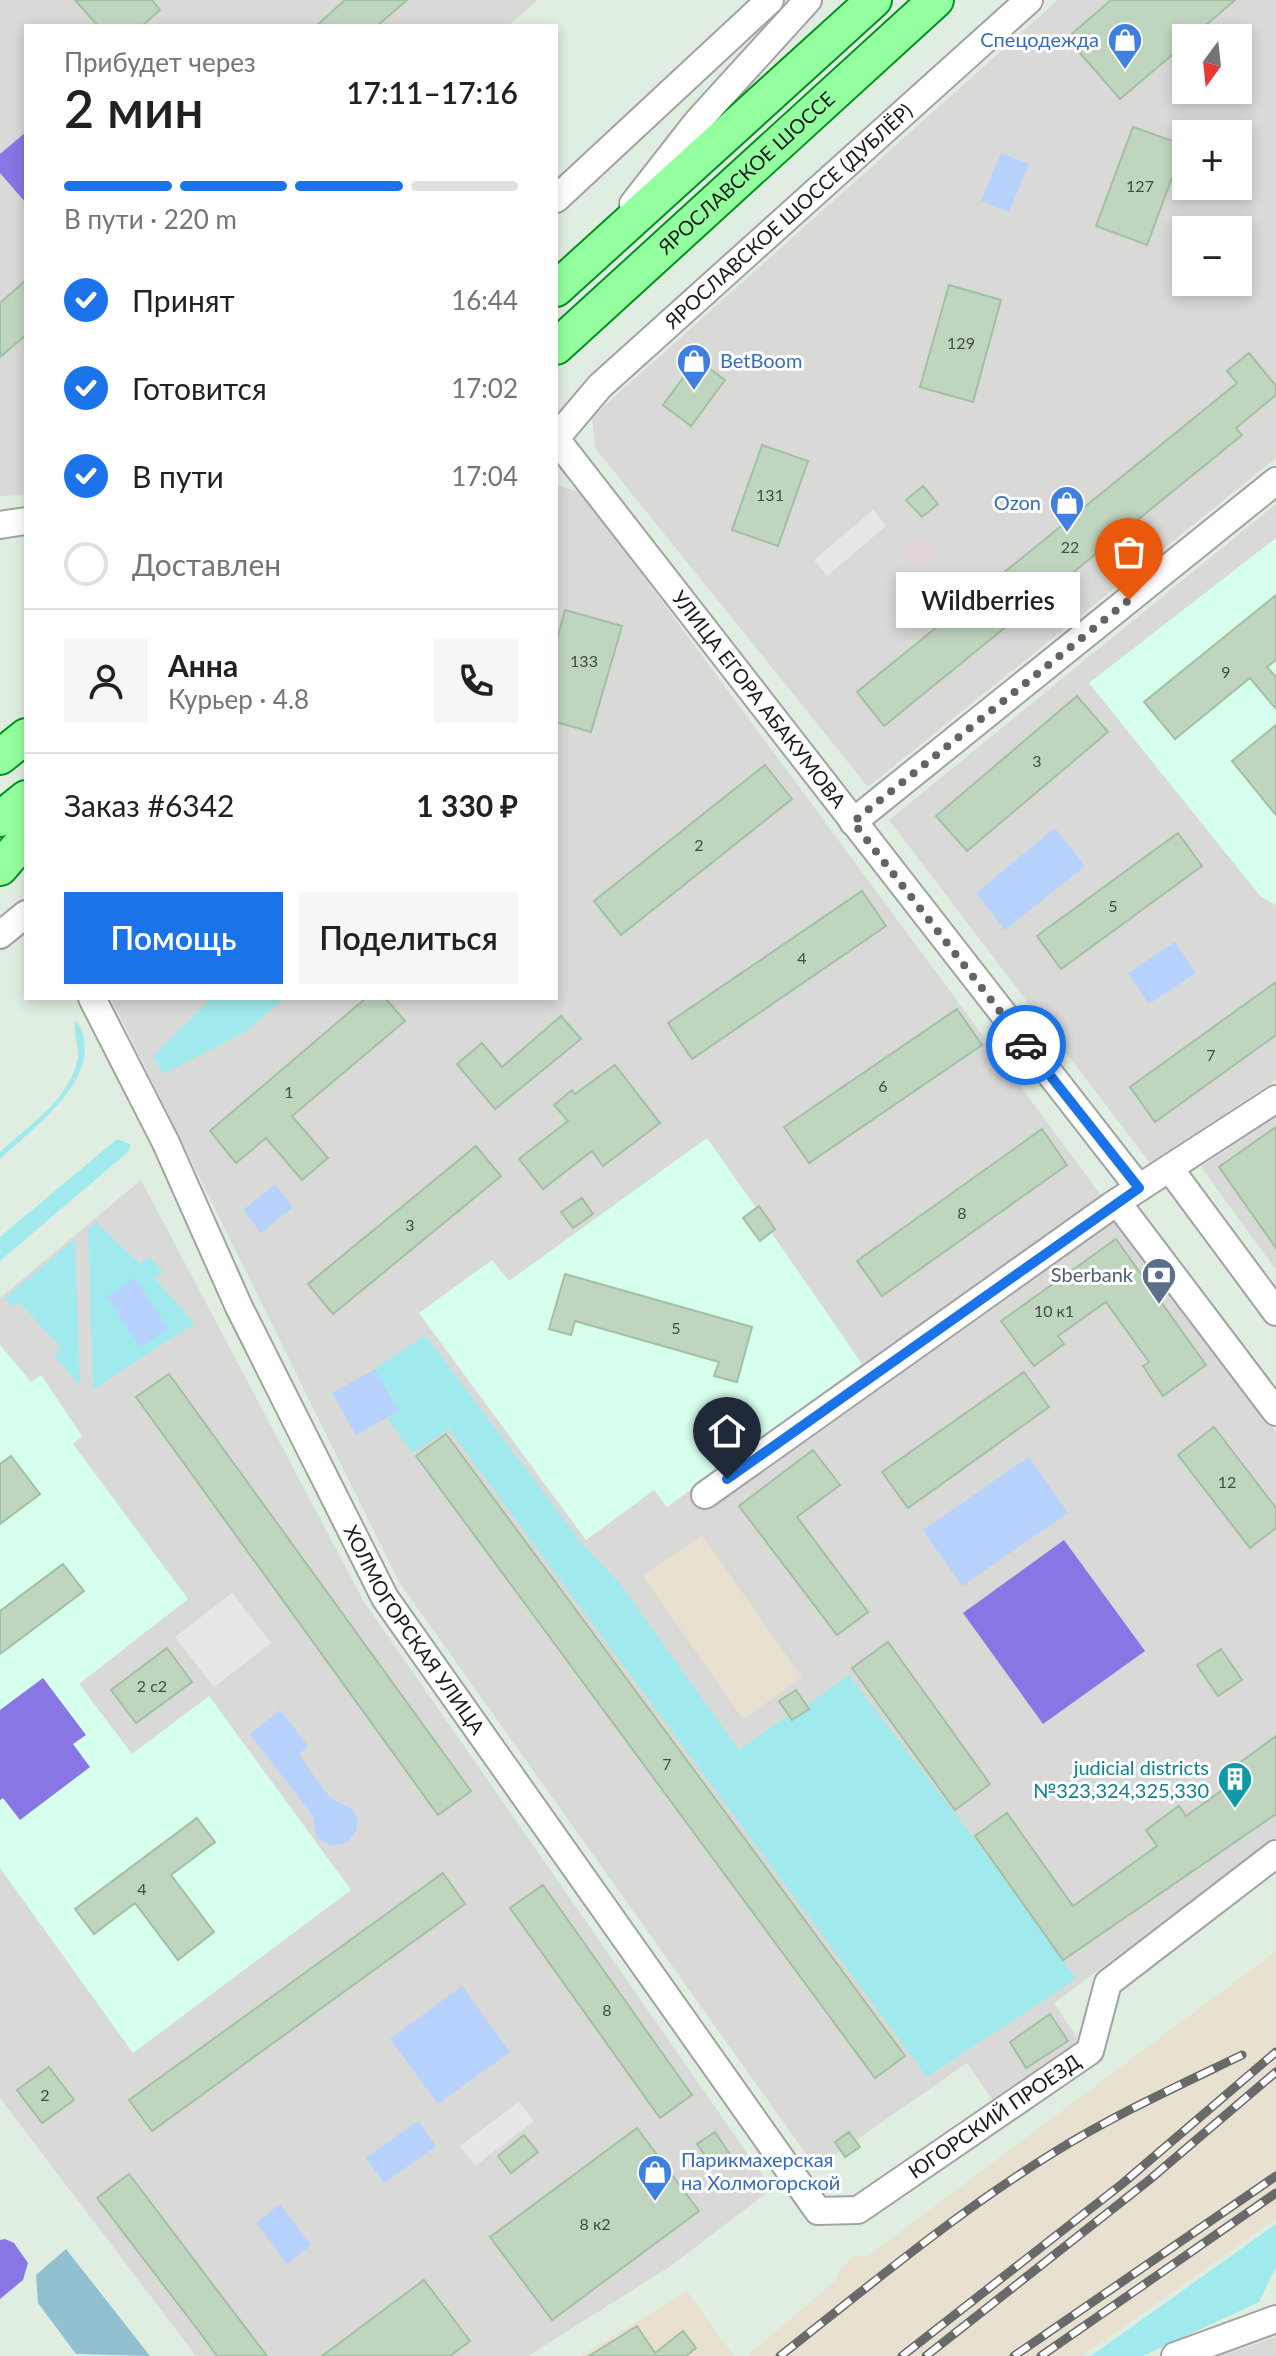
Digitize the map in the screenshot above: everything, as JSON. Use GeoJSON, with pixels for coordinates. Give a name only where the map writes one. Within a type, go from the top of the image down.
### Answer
{"type":"FeatureCollection","features":[{"type":"Feature","properties":{"kind":"main road","name":"ЯРОСЛАВСКОЕ ШОССЕ"},"geometry":{"type":"LineString","coordinates":[[558,287],[874,0]]}},
{"type":"Feature","properties":{"kind":"main road","name":"ЯРОСЛАВСКОЕ ШОССЕ"},"geometry":{"type":"LineString","coordinates":[[558,345],[936,0]]}},
{"type":"Feature","properties":{"kind":"main road"},"geometry":{"type":"LineString","coordinates":[[0,819],[24,800]]}},
{"type":"Feature","properties":{"kind":"main road"},"geometry":{"type":"LineString","coordinates":[[0,868],[24,840]]}},
{"type":"Feature","properties":{"kind":"street"},"geometry":{"type":"LineString","coordinates":[[558,197],[770,0]]}},
{"type":"Feature","properties":{"kind":"street"},"geometry":{"type":"LineString","coordinates":[[593,255],[697,122],[808,0]]}},
{"type":"Feature","properties":{"kind":"street","name":"ЯРОСЛАВСКОЕ ШОССЕ (ДУБЛЁР)"},"geometry":{"type":"LineString","coordinates":[[558,436],[600,386],[1029,0]]}},
{"type":"Feature","properties":{"kind":"street","name":"УЛИЦА ЕГОРА АБАКУМОВА"},"geometry":{"type":"LineString","coordinates":[[558,441],[1139,1188]]}},
{"type":"Feature","properties":{"kind":"street"},"geometry":{"type":"LineString","coordinates":[[853,822],[1276,481]]}},
{"type":"Feature","properties":{"kind":"street"},"geometry":{"type":"LineString","coordinates":[[0,525],[24,521]]}},
{"type":"Feature","properties":{"kind":"street"},"geometry":{"type":"LineString","coordinates":[[0,935],[24,916]]}},
{"type":"Feature","properties":{"kind":"street","name":"ХОЛМОГОРСКАЯ УЛИЦА"},"geometry":{"type":"LineString","coordinates":[[93,1000],[166,1143],[239,1307],[385,1598],[818,2211]]}},
{"type":"Feature","properties":{"kind":"street"},"geometry":{"type":"LineString","coordinates":[[705,1495],[1117,1202],[1276,1099]]}},
{"type":"Feature","properties":{"kind":"street"},"geometry":{"type":"LineString","coordinates":[[1170,1169],[1276,1312]]}},
{"type":"Feature","properties":{"kind":"street"},"geometry":{"type":"LineString","coordinates":[[1117,1202],[1276,1412]]}},
{"type":"Feature","properties":{"kind":"street","name":"ЮГОРСКИЙ ПРОЕЗД"},"geometry":{"type":"LineString","coordinates":[[818,2211],[858,2210],[1090,2051],[1108,1983],[1276,1854]]}},
{"type":"Feature","properties":{"kind":"street"},"geometry":{"type":"LineString","coordinates":[[1175,2356],[1276,2319]]}},
{"type":"Feature","properties":{"kind":"shaded area"},"geometry":{"type":"Polygon","coordinates":[[[0,0],[538,0],[510,24],[24,24],[24,495],[0,496],[0,0]]]}},
{"type":"Feature","properties":{"kind":"shaded area"},"geometry":{"type":"Polygon","coordinates":[[[1058,0],[1276,0],[1276,458],[868,787],[595,448],[592,417],[1058,0]]]}},
{"type":"Feature","properties":{"kind":"shaded area"},"geometry":{"type":"Polygon","coordinates":[[[24,134],[24,201],[0,173],[0,154],[24,134]]]}},
{"type":"Feature","properties":{"kind":"shaded area"},"geometry":{"type":"Polygon","coordinates":[[[1001,153],[1029,164],[1009,212],[981,201],[1001,153]]]}},
{"type":"Feature","properties":{"kind":"shaded area"},"geometry":{"type":"Polygon","coordinates":[[[558,486],[581,492],[1276,1432],[1276,1838],[1054,2003],[1080,2042],[994,2102],[967,2063],[816,2168],[399,1582],[112,1000],[558,1000],[558,486]]]}},
{"type":"Feature","properties":{"kind":"shaded area"},"geometry":{"type":"Polygon","coordinates":[[[1276,504],[1276,1080],[1150,1163],[889,820],[1276,504]]]}},
{"type":"Feature","properties":{"kind":"shaded area"},"geometry":{"type":"Polygon","coordinates":[[[873,510],[886,526],[827,576],[814,560],[873,510]]]}},
{"type":"Feature","properties":{"kind":"shaded area"},"geometry":{"type":"Polygon","coordinates":[[[924,537],[937,555],[917,569],[904,552],[924,537]]]}},
{"type":"Feature","properties":{"kind":"shaded area"},"geometry":{"type":"Polygon","coordinates":[[[1276,538],[1276,905],[1261,897],[1089,683],[1276,538]]]}},
{"type":"Feature","properties":{"kind":"shaded area"},"geometry":{"type":"Polygon","coordinates":[[[1055,828],[1085,866],[1005,930],[976,893],[1055,828]]]}},
{"type":"Feature","properties":{"kind":"shaded area"},"geometry":{"type":"Polygon","coordinates":[[[1175,942],[1196,973],[1149,1004],[1128,973],[1175,942]]]}},
{"type":"Feature","properties":{"kind":"shaded area"},"geometry":{"type":"Polygon","coordinates":[[[210,1000],[282,1000],[247,1031],[163,1074],[153,1056],[210,1000]]]}},
{"type":"Feature","properties":{"kind":"shaded area"},"geometry":{"type":"Polygon","coordinates":[[[76,1020],[84,1040],[84,1060],[76,1079],[48,1115],[0,1159],[0,1152],[47,1110],[67,1085],[78,1057],[76,1020]]]}},
{"type":"Feature","properties":{"kind":"shaded area"},"geometry":{"type":"Polygon","coordinates":[[[1276,1117],[1276,1270],[1201,1167],[1276,1117]]]}},
{"type":"Feature","properties":{"kind":"shaded area"},"geometry":{"type":"Polygon","coordinates":[[[707,1138],[756,1208],[743,1218],[760,1240],[771,1232],[862,1364],[667,1507],[654,1490],[586,1540],[419,1313],[492,1260],[509,1281],[707,1138]]]}},
{"type":"Feature","properties":{"kind":"shaded area"},"geometry":{"type":"Polygon","coordinates":[[[117,1139],[130,1144],[129,1151],[0,1261],[0,1237],[117,1139]]]}},
{"type":"Feature","properties":{"kind":"shaded area"},"geometry":{"type":"Polygon","coordinates":[[[141,1180],[364,1602],[772,2189],[669,2267],[528,2356],[196,2356],[0,2098],[0,1298],[141,1180]]]}},
{"type":"Feature","properties":{"kind":"shaded area"},"geometry":{"type":"Polygon","coordinates":[[[275,1184],[293,1207],[261,1233],[243,1210],[275,1184]]]}},
{"type":"Feature","properties":{"kind":"shaded area"},"geometry":{"type":"Polygon","coordinates":[[[96,1222],[140,1264],[150,1257],[163,1271],[154,1278],[195,1323],[93,1390],[88,1229],[96,1222]]]}},
{"type":"Feature","properties":{"kind":"shaded area"},"geometry":{"type":"Polygon","coordinates":[[[75,1239],[80,1386],[54,1355],[61,1348],[19,1302],[12,1307],[5,1298],[75,1239]]]}},
{"type":"Feature","properties":{"kind":"shaded area"},"geometry":{"type":"Polygon","coordinates":[[[135,1278],[168,1329],[140,1347],[107,1297],[135,1278]]]}},
{"type":"Feature","properties":{"kind":"shaded area"},"geometry":{"type":"Polygon","coordinates":[[[425,1335],[583,1545],[621,1585],[739,1750],[789,1715],[793,1720],[809,1709],[807,1705],[849,1675],[1076,1979],[927,2077],[449,1429],[412,1453],[387,1418],[398,1412],[375,1369],[425,1335]]]}},
{"type":"Feature","properties":{"kind":"shaded area"},"geometry":{"type":"Polygon","coordinates":[[[0,1345],[31,1382],[41,1375],[82,1436],[73,1444],[188,1599],[79,1684],[132,1754],[209,1696],[351,1890],[133,2053],[0,1868],[0,1345]]]}},
{"type":"Feature","properties":{"kind":"shaded area"},"geometry":{"type":"Polygon","coordinates":[[[375,1369],[399,1411],[356,1435],[332,1393],[375,1369]]]}},
{"type":"Feature","properties":{"kind":"shaded area"},"geometry":{"type":"Polygon","coordinates":[[[1029,1457],[1068,1513],[962,1586],[923,1530],[1029,1457]]]}},
{"type":"Feature","properties":{"kind":"shaded area"},"geometry":{"type":"Polygon","coordinates":[[[702,1535],[802,1678],[743,1719],[643,1576],[702,1535]]]}},
{"type":"Feature","properties":{"kind":"shaded area"},"geometry":{"type":"Polygon","coordinates":[[[1064,1540],[1145,1651],[1043,1724],[963,1613],[1064,1540]]]}},
{"type":"Feature","properties":{"kind":"shaded area"},"geometry":{"type":"Polygon","coordinates":[[[232,1593],[271,1643],[214,1687],[175,1637],[232,1593]]]}},
{"type":"Feature","properties":{"kind":"shaded area"},"geometry":{"type":"Polygon","coordinates":[[[43,1678],[86,1735],[73,1744],[90,1767],[20,1820],[3,1798],[0,1800],[0,1710],[43,1678]]]}},
{"type":"Feature","properties":{"kind":"shaded area"},"geometry":{"type":"Polygon","coordinates":[[[280,1710],[308,1746],[299,1754],[321,1786],[330,1797],[349,1807],[357,1817],[356,1831],[346,1843],[330,1846],[317,1838],[313,1816],[250,1734],[280,1710]]]}},
{"type":"Feature","properties":{"kind":"shaded area"},"geometry":{"type":"Polygon","coordinates":[[[1276,1951],[1276,2219],[1082,2356],[747,2356],[835,2281],[841,2267],[855,2256],[868,2256],[1276,1951]]]}},
{"type":"Feature","properties":{"kind":"shaded area"},"geometry":{"type":"Polygon","coordinates":[[[462,1986],[510,2052],[438,2104],[390,2039],[462,1986]]]}},
{"type":"Feature","properties":{"kind":"shaded area"},"geometry":{"type":"Polygon","coordinates":[[[519,2102],[534,2121],[475,2166],[460,2146],[519,2102]]]}},
{"type":"Feature","properties":{"kind":"shaded area"},"geometry":{"type":"Polygon","coordinates":[[[418,2121],[436,2146],[384,2183],[366,2158],[418,2121]]]}},
{"type":"Feature","properties":{"kind":"shaded area"},"geometry":{"type":"Polygon","coordinates":[[[280,2204],[311,2245],[287,2264],[256,2223],[280,2204]]]}},
{"type":"Feature","properties":{"kind":"shaded area"},"geometry":{"type":"Polygon","coordinates":[[[1276,2224],[1276,2267],[1259,2302],[1143,2356],[1091,2356],[1276,2224]]]}},
{"type":"Feature","properties":{"kind":"shaded area"},"geometry":{"type":"Polygon","coordinates":[[[0,2240],[14,2243],[28,2263],[23,2280],[0,2299],[0,2240]]]}},
{"type":"Feature","properties":{"kind":"shaded area"},"geometry":{"type":"Polygon","coordinates":[[[66,2249],[150,2356],[76,2354],[38,2303],[36,2275],[66,2249]]]}},
{"type":"Feature","properties":{"kind":"shaded area"},"geometry":{"type":"Polygon","coordinates":[[[687,2291],[734,2356],[581,2356],[687,2291]]]}},
{"type":"Feature","properties":{"kind":"shaded area"},"geometry":{"type":"Polygon","coordinates":[[[1276,2337],[1276,2356],[1220,2356],[1276,2337]]]}},
{"type":"Feature","properties":{"kind":"building"},"geometry":{"type":"Polygon","coordinates":[[[75,0],[152,0],[160,10],[144,24],[96,24],[75,0]]]}},
{"type":"Feature","properties":{"kind":"building"},"geometry":{"type":"Polygon","coordinates":[[[345,0],[407,0],[379,24],[318,24],[345,0]]]}},
{"type":"Feature","properties":{"kind":"building","name":"Спецодежда"},"geometry":{"type":"Polygon","coordinates":[[[1111,0],[1235,0],[1207,24],[1172,24],[1172,55],[1120,99],[1067,38],[1111,0]]]}},
{"type":"Feature","properties":{"kind":"building"},"geometry":{"type":"Polygon","coordinates":[[[1133,127],[1172,141],[1172,177],[1147,245],[1096,226],[1133,127]]]}},
{"type":"Feature","properties":{"kind":"building"},"geometry":{"type":"Polygon","coordinates":[[[24,282],[24,337],[0,357],[0,303],[24,282]]]}},
{"type":"Feature","properties":{"kind":"building"},"geometry":{"type":"Polygon","coordinates":[[[949,285],[1001,300],[973,402],[920,387],[949,285]]]}},
{"type":"Feature","properties":{"kind":"building"},"geometry":{"type":"Polygon","coordinates":[[[1249,353],[1276,386],[1276,395],[1236,428],[1242,435],[884,726],[857,692],[1237,383],[1227,371],[1249,353]]]}},
{"type":"Feature","properties":{"kind":"building","name":"BetBoom"},"geometry":{"type":"Polygon","coordinates":[[[697,359],[725,380],[691,426],[663,405],[697,359]]]}},
{"type":"Feature","properties":{"kind":"building"},"geometry":{"type":"Polygon","coordinates":[[[762,445],[808,461],[778,546],[732,530],[762,445]]]}},
{"type":"Feature","properties":{"kind":"building"},"geometry":{"type":"Polygon","coordinates":[[[923,486],[938,504],[922,517],[906,500],[923,486]]]}},
{"type":"Feature","properties":{"kind":"building"},"geometry":{"type":"Polygon","coordinates":[[[1276,595],[1276,660],[1267,667],[1276,677],[1276,709],[1250,678],[1175,739],[1144,702],[1276,595]]]}},
{"type":"Feature","properties":{"kind":"building"},"geometry":{"type":"Polygon","coordinates":[[[565,610],[622,626],[591,732],[558,723],[558,636],[565,610]]]}},
{"type":"Feature","properties":{"kind":"building"},"geometry":{"type":"Polygon","coordinates":[[[1077,696],[1108,732],[967,851],[936,816],[1077,696]]]}},
{"type":"Feature","properties":{"kind":"building"},"geometry":{"type":"Polygon","coordinates":[[[1276,725],[1276,815],[1232,761],[1276,725]]]}},
{"type":"Feature","properties":{"kind":"building"},"geometry":{"type":"Polygon","coordinates":[[[765,765],[792,799],[621,935],[594,901],[765,765]]]}},
{"type":"Feature","properties":{"kind":"building"},"geometry":{"type":"Polygon","coordinates":[[[1178,833],[1202,866],[1061,969],[1037,936],[1178,833]]]}},
{"type":"Feature","properties":{"kind":"building"},"geometry":{"type":"Polygon","coordinates":[[[862,891],[886,926],[692,1059],[668,1023],[862,891]]]}},
{"type":"Feature","properties":{"kind":"building"},"geometry":{"type":"Polygon","coordinates":[[[1276,982],[1276,1035],[1155,1122],[1130,1087],[1276,982]]]}},
{"type":"Feature","properties":{"kind":"building"},"geometry":{"type":"Polygon","coordinates":[[[364,1000],[387,1000],[405,1021],[292,1116],[328,1158],[302,1180],[266,1138],[236,1163],[210,1131],[364,1000]]]}},
{"type":"Feature","properties":{"kind":"building"},"geometry":{"type":"Polygon","coordinates":[[[957,1009],[982,1045],[809,1163],[784,1127],[957,1009]]]}},
{"type":"Feature","properties":{"kind":"building"},"geometry":{"type":"Polygon","coordinates":[[[561,1016],[581,1039],[495,1109],[457,1064],[482,1043],[502,1067],[561,1016]]]}},
{"type":"Feature","properties":{"kind":"building"},"geometry":{"type":"Polygon","coordinates":[[[615,1065],[660,1123],[603,1166],[592,1151],[543,1189],[519,1159],[568,1121],[554,1105],[572,1090],[575,1094],[615,1065]]]}},
{"type":"Feature","properties":{"kind":"building"},"geometry":{"type":"Polygon","coordinates":[[[1276,1127],[1276,1248],[1219,1167],[1276,1127]]]}},
{"type":"Feature","properties":{"kind":"building"},"geometry":{"type":"Polygon","coordinates":[[[1042,1129],[1067,1165],[882,1296],[857,1261],[1042,1129]]]}},
{"type":"Feature","properties":{"kind":"building"},"geometry":{"type":"Polygon","coordinates":[[[476,1146],[501,1176],[333,1314],[308,1284],[476,1146]]]}},
{"type":"Feature","properties":{"kind":"building"},"geometry":{"type":"Polygon","coordinates":[[[582,1198],[593,1214],[573,1228],[561,1212],[582,1198]]]}},
{"type":"Feature","properties":{"kind":"building"},"geometry":{"type":"Polygon","coordinates":[[[759,1206],[775,1229],[760,1241],[743,1218],[759,1206]]]}},
{"type":"Feature","properties":{"kind":"building"},"geometry":{"type":"Polygon","coordinates":[[[1116,1239],[1206,1365],[1163,1396],[1143,1366],[1149,1362],[1106,1302],[1058,1336],[1064,1344],[1034,1366],[1001,1321],[1116,1239]]]}},
{"type":"Feature","properties":{"kind":"building"},"geometry":{"type":"Polygon","coordinates":[[[565,1274],[752,1327],[737,1382],[714,1376],[719,1362],[575,1321],[571,1335],[549,1329],[565,1274]]]}},
{"type":"Feature","properties":{"kind":"building"},"geometry":{"type":"Polygon","coordinates":[[[1024,1372],[1049,1407],[908,1508],[882,1472],[1024,1372]]]}},
{"type":"Feature","properties":{"kind":"building"},"geometry":{"type":"Polygon","coordinates":[[[169,1374],[471,1791],[438,1815],[136,1397],[169,1374]]]}},
{"type":"Feature","properties":{"kind":"building"},"geometry":{"type":"Polygon","coordinates":[[[1214,1427],[1276,1508],[1276,1528],[1250,1548],[1178,1455],[1214,1427]]]}},
{"type":"Feature","properties":{"kind":"building"},"geometry":{"type":"Polygon","coordinates":[[[446,1434],[905,2056],[875,2078],[416,1456],[446,1434]]]}},
{"type":"Feature","properties":{"kind":"building"},"geometry":{"type":"Polygon","coordinates":[[[813,1450],[840,1485],[797,1517],[868,1612],[837,1635],[739,1506],[813,1450]]]}},
{"type":"Feature","properties":{"kind":"building"},"geometry":{"type":"Polygon","coordinates":[[[11,1456],[40,1494],[0,1524],[0,1464],[11,1456]]]}},
{"type":"Feature","properties":{"kind":"building"},"geometry":{"type":"Polygon","coordinates":[[[63,1564],[84,1591],[0,1654],[0,1611],[63,1564]]]}},
{"type":"Feature","properties":{"kind":"building"},"geometry":{"type":"Polygon","coordinates":[[[888,1642],[990,1784],[955,1810],[852,1668],[888,1642]]]}},
{"type":"Feature","properties":{"kind":"building"},"geometry":{"type":"Polygon","coordinates":[[[167,1648],[192,1682],[136,1723],[111,1690],[167,1648]]]}},
{"type":"Feature","properties":{"kind":"building"},"geometry":{"type":"Polygon","coordinates":[[[1221,1649],[1242,1680],[1218,1696],[1197,1665],[1221,1649]]]}},
{"type":"Feature","properties":{"kind":"building"},"geometry":{"type":"Polygon","coordinates":[[[796,1690],[809,1709],[792,1720],[779,1701],[796,1690]]]}},
{"type":"Feature","properties":{"kind":"building"},"geometry":{"type":"Polygon","coordinates":[[[1276,1736],[1276,1814],[1063,1960],[975,1836],[1007,1813],[1073,1906],[1157,1846],[1146,1830],[1179,1806],[1186,1816],[1245,1774],[1238,1764],[1276,1736]]]}},
{"type":"Feature","properties":{"kind":"building"},"geometry":{"type":"Polygon","coordinates":[[[197,1818],[215,1842],[171,1875],[214,1932],[178,1960],[135,1903],[94,1934],[75,1909],[197,1818]]]}},
{"type":"Feature","properties":{"kind":"building"},"geometry":{"type":"Polygon","coordinates":[[[443,1873],[465,1904],[152,2131],[129,2100],[443,1873]]]}},
{"type":"Feature","properties":{"kind":"building"},"geometry":{"type":"Polygon","coordinates":[[[543,1885],[692,2095],[660,2118],[510,1908],[543,1885]]]}},
{"type":"Feature","properties":{"kind":"building"},"geometry":{"type":"Polygon","coordinates":[[[1050,2014],[1068,2041],[1026,2068],[1010,2042],[1050,2014]]]}},
{"type":"Feature","properties":{"kind":"building"},"geometry":{"type":"Polygon","coordinates":[[[49,2067],[74,2100],[42,2123],[17,2090],[49,2067]]]}},
{"type":"Feature","properties":{"kind":"building"},"geometry":{"type":"Polygon","coordinates":[[[637,2128],[699,2211],[552,2320],[490,2237],[637,2128]]]}},
{"type":"Feature","properties":{"kind":"building"},"geometry":{"type":"Polygon","coordinates":[[[715,2132],[731,2156],[714,2168],[697,2144],[715,2132]]]}},
{"type":"Feature","properties":{"kind":"building"},"geometry":{"type":"Polygon","coordinates":[[[849,2132],[860,2147],[845,2157],[835,2142],[849,2132]]]}},
{"type":"Feature","properties":{"kind":"building"},"geometry":{"type":"Polygon","coordinates":[[[524,2135],[538,2152],[511,2173],[498,2156],[524,2135]]]}},
{"type":"Feature","properties":{"kind":"building"},"geometry":{"type":"Polygon","coordinates":[[[129,2174],[267,2356],[217,2356],[97,2198],[129,2174]]]}},
{"type":"Feature","properties":{"kind":"building"},"geometry":{"type":"Polygon","coordinates":[[[424,2280],[470,2341],[450,2356],[322,2356],[424,2280]]]}},
{"type":"Feature","properties":{"kind":"building"},"geometry":{"type":"Polygon","coordinates":[[[637,2326],[655,2353],[683,2331],[696,2348],[686,2356],[589,2356],[637,2326]]]}},
{"type":"Feature","properties":{"kind":"railway"},"geometry":{"type":"LineString","coordinates":[[902,2356],[1122,2184],[1276,2052]]}},
{"type":"Feature","properties":{"kind":"railway"},"geometry":{"type":"LineString","coordinates":[[780,2356],[914,2250],[1017,2176],[1099,2126],[1242,2055]]}},
{"type":"Feature","properties":{"kind":"railway"},"geometry":{"type":"LineString","coordinates":[[926,2356],[1148,2181],[1276,2072]]}},
{"type":"Feature","properties":{"kind":"railway"},"geometry":{"type":"LineString","coordinates":[[1014,2356],[1276,2176]]}},
{"type":"Feature","properties":{"kind":"railway"},"geometry":{"type":"LineString","coordinates":[[1041,2356],[1276,2193]]}},
{"type":"Feature","properties":{"kind":"way so far"},"geometry":{"type":"LineString","coordinates":[[1026,1045],[853,822],[1129,600]]}},
{"type":"Feature","properties":{"kind":"place","name":"Спецодежда"},"geometry":{"type":"Point","coordinates":[1125,71]}},
{"type":"Feature","properties":{"kind":"place","name":"BetBoom"},"geometry":{"type":"Point","coordinates":[694,392]}},
{"type":"Feature","properties":{"kind":"place","name":"Ozon"},"geometry":{"type":"Point","coordinates":[1067,534]}},
{"type":"Feature","properties":{"kind":"place","name":"Wildberries"},"geometry":{"type":"Point","coordinates":[1129,600]}},
{"type":"Feature","properties":{"kind":"place","name":"Sberbank"},"geometry":{"type":"Point","coordinates":[1159,1306]}},
{"type":"Feature","properties":{"kind":"place","name":"judicial districts №323,324,325,330"},"geometry":{"type":"Point","coordinates":[1235,1810]}},
{"type":"Feature","properties":{"kind":"place","name":"Парикмахерская на Холмогорской"},"geometry":{"type":"Point","coordinates":[655,2203]}},
{"type":"Feature","properties":{"kind":"route"},"geometry":{"type":"LineString","coordinates":[[727,1479],[1139,1188],[1026,1045]]}}]}
